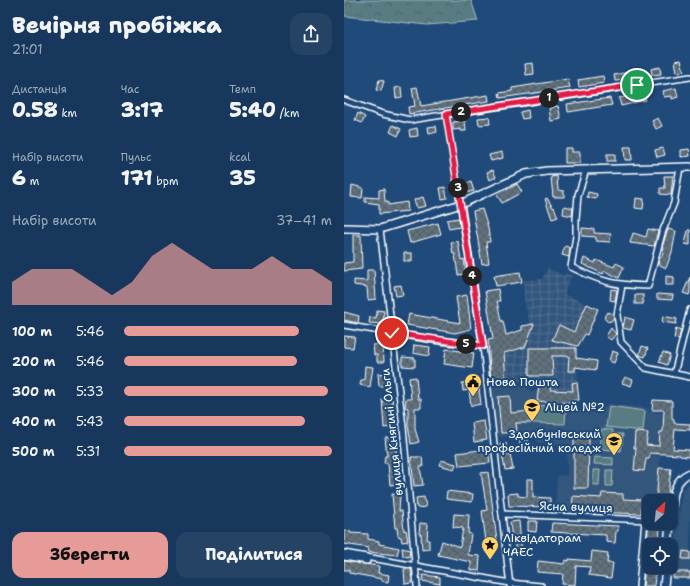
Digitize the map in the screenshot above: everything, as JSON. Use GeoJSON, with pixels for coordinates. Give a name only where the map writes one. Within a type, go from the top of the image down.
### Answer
{"type":"FeatureCollection","features":[{"type":"Feature","properties":{"kind":"main road"},"geometry":{"type":"LineString","coordinates":[[344,228],[380,229],[461,204],[526,174],[547,171],[690,167]]}},
{"type":"Feature","properties":{"kind":"main road"},"geometry":{"type":"LineString","coordinates":[[674,494],[675,486],[678,481],[690,473]]}},
{"type":"Feature","properties":{"kind":"main road"},"geometry":{"type":"LineString","coordinates":[[664,586],[665,574]]}},
{"type":"Feature","properties":{"kind":"street"},"geometry":{"type":"LineString","coordinates":[[344,100],[399,118],[410,120],[690,77]]}},
{"type":"Feature","properties":{"kind":"street"},"geometry":{"type":"LineString","coordinates":[[586,170],[578,195],[576,236],[570,267],[597,280],[622,285],[648,286],[662,233],[674,203],[680,167]]}},
{"type":"Feature","properties":{"kind":"street"},"geometry":{"type":"LineString","coordinates":[[461,204],[483,346],[511,585]]}},
{"type":"Feature","properties":{"kind":"street","name":"вулиця Княгині Ольги"},"geometry":{"type":"LineString","coordinates":[[380,229],[403,428],[417,586]]}},
{"type":"Feature","properties":{"kind":"street"},"geometry":{"type":"LineString","coordinates":[[622,285],[617,315],[621,342],[646,368],[690,377]]}},
{"type":"Feature","properties":{"kind":"street"},"geometry":{"type":"LineString","coordinates":[[674,374],[690,310]]}},
{"type":"Feature","properties":{"kind":"street"},"geometry":{"type":"LineString","coordinates":[[344,325],[483,346]]}},
{"type":"Feature","properties":{"kind":"street","name":"Ясна вулиця"},"geometry":{"type":"LineString","coordinates":[[502,514],[642,520]]}},
{"type":"Feature","properties":{"kind":"street"},"geometry":{"type":"LineString","coordinates":[[639,586],[646,530]]}},
{"type":"Feature","properties":{"kind":"street"},"geometry":{"type":"LineString","coordinates":[[344,553],[415,568]]}},
{"type":"Feature","properties":{"kind":"street"},"geometry":{"type":"LineString","coordinates":[[344,557],[511,585],[541,586]]}},
{"type":"Feature","properties":{"kind":"path"},"geometry":{"type":"LineString","coordinates":[[446,114],[461,204]]}},
{"type":"Feature","properties":{"kind":"shaded area"},"geometry":{"type":"Polygon","coordinates":[[[548,268],[564,276],[565,273],[572,275],[564,294],[598,309],[587,335],[584,334],[576,348],[579,401],[575,402],[575,408],[569,408],[568,403],[537,401],[538,380],[491,382],[488,340],[521,330],[522,326],[530,325],[524,299],[524,280],[542,279],[548,268]]]}},
{"type":"Feature","properties":{"kind":"shaded area","name":"Здолбунівський професійний коледж"},"geometry":{"type":"Polygon","coordinates":[[[526,385],[530,391],[538,391],[538,401],[568,403],[569,408],[596,413],[599,406],[606,407],[607,404],[649,408],[649,412],[664,413],[657,494],[642,494],[642,514],[555,510],[557,476],[567,475],[567,444],[537,443],[537,436],[497,437],[491,387],[526,385]]]}},
{"type":"Feature","properties":{"kind":"shaded area"},"geometry":{"type":"Polygon","coordinates":[[[690,482],[690,572],[678,572],[678,538],[677,538],[682,491],[690,482]]]}},
{"type":"Feature","properties":{"kind":"green space"},"geometry":{"type":"Polygon","coordinates":[[[344,0],[471,0],[478,21],[427,25],[344,16],[344,0]]]}},
{"type":"Feature","properties":{"kind":"green space"},"geometry":{"type":"Polygon","coordinates":[[[533,405],[566,407],[565,424],[532,423],[533,405]]]}},
{"type":"Feature","properties":{"kind":"green space"},"geometry":{"type":"Polygon","coordinates":[[[609,406],[645,411],[643,431],[606,427],[609,406]]]}},
{"type":"Feature","properties":{"kind":"green space"},"geometry":{"type":"Polygon","coordinates":[[[601,429],[613,430],[611,450],[599,449],[601,429]]]}},
{"type":"Feature","properties":{"kind":"green space"},"geometry":{"type":"Polygon","coordinates":[[[614,434],[623,434],[621,451],[613,450],[614,434]]]}},
{"type":"Feature","properties":{"kind":"green space"},"geometry":{"type":"Polygon","coordinates":[[[595,457],[613,458],[613,465],[594,464],[595,457]]]}},
{"type":"Feature","properties":{"kind":"green space"},"geometry":{"type":"Polygon","coordinates":[[[593,470],[600,470],[599,485],[593,485],[593,470]]]}},
{"type":"Feature","properties":{"kind":"green space"},"geometry":{"type":"Polygon","coordinates":[[[606,470],[613,470],[612,486],[606,486],[606,470]]]}},
{"type":"Feature","properties":{"kind":"building"},"geometry":{"type":"Polygon","coordinates":[[[681,60],[684,71],[677,72],[675,61],[681,60]]]}},
{"type":"Feature","properties":{"kind":"building"},"geometry":{"type":"Polygon","coordinates":[[[533,63],[534,74],[526,75],[525,64],[533,63]]]}},
{"type":"Feature","properties":{"kind":"building"},"geometry":{"type":"Polygon","coordinates":[[[660,67],[661,74],[652,75],[651,69],[660,67]]]}},
{"type":"Feature","properties":{"kind":"building"},"geometry":{"type":"Polygon","coordinates":[[[638,70],[639,79],[615,81],[614,75],[638,70]]]}},
{"type":"Feature","properties":{"kind":"building"},"geometry":{"type":"Polygon","coordinates":[[[603,76],[604,83],[579,87],[578,80],[603,76]]]}},
{"type":"Feature","properties":{"kind":"building"},"geometry":{"type":"Polygon","coordinates":[[[568,79],[570,88],[500,98],[499,93],[512,91],[512,88],[568,79]]]}},
{"type":"Feature","properties":{"kind":"building"},"geometry":{"type":"Polygon","coordinates":[[[379,80],[384,81],[381,91],[376,90],[379,80]]]}},
{"type":"Feature","properties":{"kind":"building"},"geometry":{"type":"Polygon","coordinates":[[[401,87],[402,97],[396,98],[395,88],[401,87]]]}},
{"type":"Feature","properties":{"kind":"building"},"geometry":{"type":"Polygon","coordinates":[[[417,87],[421,106],[488,95],[489,101],[409,114],[408,107],[415,106],[412,88],[417,87]]]}},
{"type":"Feature","properties":{"kind":"building"},"geometry":{"type":"Polygon","coordinates":[[[676,88],[678,97],[672,99],[672,96],[664,97],[663,91],[676,88]]]}},
{"type":"Feature","properties":{"kind":"building"},"geometry":{"type":"Polygon","coordinates":[[[644,93],[646,100],[621,106],[619,98],[644,93]]]}},
{"type":"Feature","properties":{"kind":"building"},"geometry":{"type":"Polygon","coordinates":[[[610,98],[612,105],[568,112],[567,104],[610,98]]]}},
{"type":"Feature","properties":{"kind":"building"},"geometry":{"type":"Polygon","coordinates":[[[558,106],[561,119],[551,121],[549,108],[558,106]]]}},
{"type":"Feature","properties":{"kind":"building"},"geometry":{"type":"Polygon","coordinates":[[[528,110],[529,118],[522,119],[520,112],[528,110]]]}},
{"type":"Feature","properties":{"kind":"building"},"geometry":{"type":"Polygon","coordinates":[[[358,113],[365,117],[362,123],[355,120],[358,113]]]}},
{"type":"Feature","properties":{"kind":"building"},"geometry":{"type":"Polygon","coordinates":[[[489,117],[490,124],[479,125],[478,118],[489,117]]]}},
{"type":"Feature","properties":{"kind":"building"},"geometry":{"type":"Polygon","coordinates":[[[658,118],[662,126],[656,129],[652,121],[658,118]]]}},
{"type":"Feature","properties":{"kind":"building"},"geometry":{"type":"Polygon","coordinates":[[[465,121],[466,131],[461,131],[461,129],[453,130],[453,122],[465,121]]]}},
{"type":"Feature","properties":{"kind":"building"},"geometry":{"type":"Polygon","coordinates":[[[393,125],[401,129],[398,136],[390,132],[393,125]]]}},
{"type":"Feature","properties":{"kind":"building"},"geometry":{"type":"Polygon","coordinates":[[[436,126],[437,132],[429,134],[428,127],[436,126]]]}},
{"type":"Feature","properties":{"kind":"building"},"geometry":{"type":"Polygon","coordinates":[[[417,128],[418,136],[410,137],[409,130],[417,128]]]}},
{"type":"Feature","properties":{"kind":"building"},"geometry":{"type":"Polygon","coordinates":[[[624,147],[631,147],[632,160],[625,160],[624,147]]]}},
{"type":"Feature","properties":{"kind":"building"},"geometry":{"type":"Polygon","coordinates":[[[565,148],[572,148],[572,152],[580,152],[580,163],[565,163],[565,148]]]}},
{"type":"Feature","properties":{"kind":"building"},"geometry":{"type":"Polygon","coordinates":[[[663,148],[665,155],[657,157],[655,150],[663,148]]]}},
{"type":"Feature","properties":{"kind":"building"},"geometry":{"type":"Polygon","coordinates":[[[689,149],[690,156],[681,157],[681,150],[689,149]]]}},
{"type":"Feature","properties":{"kind":"building"},"geometry":{"type":"Polygon","coordinates":[[[502,152],[503,158],[491,161],[489,155],[502,152]]]}},
{"type":"Feature","properties":{"kind":"building"},"geometry":{"type":"Polygon","coordinates":[[[607,154],[615,154],[615,161],[607,161],[607,154]]]}},
{"type":"Feature","properties":{"kind":"building"},"geometry":{"type":"Polygon","coordinates":[[[493,170],[496,177],[490,180],[487,172],[493,170]]]}},
{"type":"Feature","properties":{"kind":"building"},"geometry":{"type":"Polygon","coordinates":[[[557,176],[558,190],[564,191],[564,197],[553,197],[551,177],[557,176]]]}},
{"type":"Feature","properties":{"kind":"building"},"geometry":{"type":"Polygon","coordinates":[[[664,176],[673,176],[671,195],[660,194],[660,188],[665,188],[664,176]]]}},
{"type":"Feature","properties":{"kind":"building"},"geometry":{"type":"Polygon","coordinates":[[[471,182],[474,191],[465,193],[462,184],[471,182]]]}},
{"type":"Feature","properties":{"kind":"building"},"geometry":{"type":"Polygon","coordinates":[[[517,184],[522,192],[502,203],[497,195],[517,184]]]}},
{"type":"Feature","properties":{"kind":"building"},"geometry":{"type":"Polygon","coordinates":[[[352,185],[363,188],[362,198],[351,197],[352,185]]]}},
{"type":"Feature","properties":{"kind":"building"},"geometry":{"type":"Polygon","coordinates":[[[445,187],[447,198],[442,199],[440,188],[445,187]]]}},
{"type":"Feature","properties":{"kind":"building"},"geometry":{"type":"Polygon","coordinates":[[[384,189],[385,202],[388,202],[388,205],[407,202],[408,211],[379,214],[379,204],[365,202],[365,197],[379,198],[379,190],[384,189]]]}},
{"type":"Feature","properties":{"kind":"building"},"geometry":{"type":"Polygon","coordinates":[[[588,192],[597,194],[596,199],[587,197],[588,192]]]}},
{"type":"Feature","properties":{"kind":"building"},"geometry":{"type":"Polygon","coordinates":[[[423,197],[426,206],[417,208],[414,200],[423,197]]]}},
{"type":"Feature","properties":{"kind":"building"},"geometry":{"type":"Polygon","coordinates":[[[547,198],[553,208],[554,207],[558,217],[552,219],[545,199],[547,198]]]}},
{"type":"Feature","properties":{"kind":"building"},"geometry":{"type":"Polygon","coordinates":[[[636,198],[644,199],[643,209],[635,208],[636,198]]]}},
{"type":"Feature","properties":{"kind":"building"},"geometry":{"type":"Polygon","coordinates":[[[564,206],[573,208],[572,216],[563,214],[564,206]]]}},
{"type":"Feature","properties":{"kind":"building"},"geometry":{"type":"Polygon","coordinates":[[[482,209],[488,228],[490,242],[486,242],[489,263],[482,264],[473,211],[482,209]]]}},
{"type":"Feature","properties":{"kind":"building"},"geometry":{"type":"Polygon","coordinates":[[[459,218],[460,227],[449,229],[447,220],[459,218]]]}},
{"type":"Feature","properties":{"kind":"building"},"geometry":{"type":"Polygon","coordinates":[[[438,223],[441,234],[410,243],[407,231],[438,223]]]}},
{"type":"Feature","properties":{"kind":"building"},"geometry":{"type":"Polygon","coordinates":[[[582,228],[594,229],[594,233],[611,234],[610,242],[596,241],[596,237],[582,236],[582,228]]]}},
{"type":"Feature","properties":{"kind":"building"},"geometry":{"type":"Polygon","coordinates":[[[648,229],[658,231],[654,246],[630,243],[633,233],[646,237],[648,229]]]}},
{"type":"Feature","properties":{"kind":"building"},"geometry":{"type":"Polygon","coordinates":[[[668,229],[676,231],[672,252],[666,268],[658,264],[660,257],[662,257],[664,247],[662,247],[668,229]]]}},
{"type":"Feature","properties":{"kind":"building"},"geometry":{"type":"Polygon","coordinates":[[[688,230],[690,230],[690,245],[685,244],[688,230]]]}},
{"type":"Feature","properties":{"kind":"building"},"geometry":{"type":"Polygon","coordinates":[[[353,235],[361,235],[362,269],[344,271],[344,263],[353,262],[353,235]]]}},
{"type":"Feature","properties":{"kind":"building"},"geometry":{"type":"Polygon","coordinates":[[[458,241],[461,260],[464,259],[466,274],[458,275],[455,254],[453,254],[451,242],[458,241]]]}},
{"type":"Feature","properties":{"kind":"building"},"geometry":{"type":"Polygon","coordinates":[[[565,246],[570,248],[569,257],[562,255],[565,246]]]}},
{"type":"Feature","properties":{"kind":"building"},"geometry":{"type":"Polygon","coordinates":[[[404,253],[412,253],[412,261],[404,261],[404,253]]]}},
{"type":"Feature","properties":{"kind":"building"},"geometry":{"type":"Polygon","coordinates":[[[584,258],[595,263],[596,260],[614,267],[616,263],[624,267],[619,278],[605,271],[603,274],[582,264],[584,258]]]}},
{"type":"Feature","properties":{"kind":"building"},"geometry":{"type":"Polygon","coordinates":[[[367,270],[374,270],[376,299],[368,300],[367,287],[354,285],[354,280],[367,281],[367,270]]]}},
{"type":"Feature","properties":{"kind":"building"},"geometry":{"type":"Polygon","coordinates":[[[520,272],[522,282],[496,286],[494,276],[520,272]]]}},
{"type":"Feature","properties":{"kind":"building"},"geometry":{"type":"Polygon","coordinates":[[[666,276],[674,277],[674,285],[666,285],[666,276]]]}},
{"type":"Feature","properties":{"kind":"building"},"geometry":{"type":"Polygon","coordinates":[[[690,277],[690,292],[689,295],[683,293],[690,277]]]}},
{"type":"Feature","properties":{"kind":"building"},"geometry":{"type":"Polygon","coordinates":[[[401,285],[403,295],[396,296],[394,286],[401,285]]]}},
{"type":"Feature","properties":{"kind":"building"},"geometry":{"type":"Polygon","coordinates":[[[498,289],[500,301],[497,301],[501,321],[503,321],[506,335],[522,330],[522,326],[534,324],[525,347],[504,353],[506,381],[491,382],[488,340],[493,339],[485,291],[498,289]]]}},
{"type":"Feature","properties":{"kind":"building"},"geometry":{"type":"Polygon","coordinates":[[[611,289],[617,290],[615,301],[610,300],[611,289]]]}},
{"type":"Feature","properties":{"kind":"building"},"geometry":{"type":"Polygon","coordinates":[[[657,294],[673,295],[672,300],[657,299],[657,294]]]}},
{"type":"Feature","properties":{"kind":"building"},"geometry":{"type":"Polygon","coordinates":[[[467,295],[471,329],[455,333],[407,325],[409,314],[460,323],[456,297],[467,295]]]}},
{"type":"Feature","properties":{"kind":"building"},"geometry":{"type":"Polygon","coordinates":[[[635,295],[643,295],[643,304],[635,304],[635,295]]]}},
{"type":"Feature","properties":{"kind":"building"},"geometry":{"type":"Polygon","coordinates":[[[587,304],[598,309],[587,335],[585,334],[578,346],[552,340],[559,325],[574,332],[587,304]]]}},
{"type":"Feature","properties":{"kind":"building"},"geometry":{"type":"Polygon","coordinates":[[[377,310],[384,311],[383,324],[369,323],[370,317],[376,318],[377,310]]]}},
{"type":"Feature","properties":{"kind":"building"},"geometry":{"type":"Polygon","coordinates":[[[344,312],[359,316],[358,323],[344,320],[344,312]]]}},
{"type":"Feature","properties":{"kind":"building"},"geometry":{"type":"Polygon","coordinates":[[[607,313],[611,313],[613,317],[611,321],[607,321],[605,319],[605,315],[607,313]]]}},
{"type":"Feature","properties":{"kind":"building"},"geometry":{"type":"Polygon","coordinates":[[[663,316],[677,319],[676,324],[662,322],[663,316]]]}},
{"type":"Feature","properties":{"kind":"building"},"geometry":{"type":"Polygon","coordinates":[[[625,317],[634,320],[631,330],[623,328],[625,317]]]}},
{"type":"Feature","properties":{"kind":"building"},"geometry":{"type":"Polygon","coordinates":[[[611,328],[616,334],[611,340],[606,336],[611,328]]]}},
{"type":"Feature","properties":{"kind":"building"},"geometry":{"type":"Polygon","coordinates":[[[676,328],[681,330],[679,339],[674,338],[676,328]]]}},
{"type":"Feature","properties":{"kind":"building"},"geometry":{"type":"Polygon","coordinates":[[[344,336],[355,337],[353,348],[344,347],[344,336]]]}},
{"type":"Feature","properties":{"kind":"building"},"geometry":{"type":"Polygon","coordinates":[[[383,344],[384,362],[377,362],[377,355],[374,355],[373,345],[383,344]]]}},
{"type":"Feature","properties":{"kind":"building"},"geometry":{"type":"Polygon","coordinates":[[[414,345],[430,347],[429,356],[413,353],[414,345]]]}},
{"type":"Feature","properties":{"kind":"building"},"geometry":{"type":"Polygon","coordinates":[[[642,346],[648,348],[645,357],[639,355],[642,346]]]}},
{"type":"Feature","properties":{"kind":"building"},"geometry":{"type":"Polygon","coordinates":[[[529,348],[576,348],[576,358],[597,361],[596,370],[575,367],[575,371],[568,371],[569,356],[552,356],[553,376],[529,376],[529,348]]]}},
{"type":"Feature","properties":{"kind":"building"},"geometry":{"type":"Polygon","coordinates":[[[446,349],[474,353],[472,368],[444,364],[446,349]]]}},
{"type":"Feature","properties":{"kind":"building"},"geometry":{"type":"Polygon","coordinates":[[[612,351],[618,353],[614,363],[609,361],[612,351]]]}},
{"type":"Feature","properties":{"kind":"building"},"geometry":{"type":"Polygon","coordinates":[[[663,352],[670,355],[667,365],[659,362],[663,352]]]}},
{"type":"Feature","properties":{"kind":"building"},"geometry":{"type":"Polygon","coordinates":[[[402,357],[415,358],[415,367],[402,366],[402,357]]]}},
{"type":"Feature","properties":{"kind":"building"},"geometry":{"type":"Polygon","coordinates":[[[365,366],[373,367],[370,387],[360,385],[361,380],[364,380],[365,366]]]}},
{"type":"Feature","properties":{"kind":"building"},"geometry":{"type":"Polygon","coordinates":[[[388,373],[389,386],[379,386],[378,374],[388,373]]]}},
{"type":"Feature","properties":{"kind":"building"},"geometry":{"type":"Polygon","coordinates":[[[416,377],[418,399],[421,399],[421,408],[415,408],[415,429],[419,442],[411,444],[408,425],[408,408],[405,407],[406,399],[411,399],[409,378],[416,377]]]}},
{"type":"Feature","properties":{"kind":"building"},"geometry":{"type":"Polygon","coordinates":[[[625,377],[633,380],[631,386],[622,383],[625,377]]]}},
{"type":"Feature","properties":{"kind":"building"},"geometry":{"type":"Polygon","coordinates":[[[478,381],[481,404],[471,406],[469,390],[463,391],[462,383],[478,381]]]}},
{"type":"Feature","properties":{"kind":"building"},"geometry":{"type":"Polygon","coordinates":[[[577,382],[579,400],[569,401],[569,403],[537,401],[539,384],[551,384],[550,390],[573,391],[572,383],[577,382]]]}},
{"type":"Feature","properties":{"kind":"building"},"geometry":{"type":"Polygon","coordinates":[[[510,396],[511,413],[531,411],[532,423],[516,423],[517,432],[501,433],[498,397],[510,396]]]}},
{"type":"Feature","properties":{"kind":"building"},"geometry":{"type":"Polygon","coordinates":[[[392,398],[395,426],[384,428],[382,399],[392,398]]]}},
{"type":"Feature","properties":{"kind":"building"},"geometry":{"type":"Polygon","coordinates":[[[653,400],[672,401],[672,418],[674,419],[674,423],[690,424],[690,430],[675,429],[673,449],[689,450],[688,457],[650,453],[649,459],[646,459],[644,471],[634,470],[636,448],[634,448],[635,432],[648,433],[646,445],[659,446],[660,432],[663,432],[664,410],[652,410],[653,400]]]}},
{"type":"Feature","properties":{"kind":"building"},"geometry":{"type":"Polygon","coordinates":[[[484,421],[487,440],[474,442],[472,423],[484,421]]]}},
{"type":"Feature","properties":{"kind":"building"},"geometry":{"type":"Polygon","coordinates":[[[394,437],[397,458],[395,470],[398,470],[399,484],[390,485],[388,464],[384,463],[385,456],[387,456],[385,438],[394,437]]]}},
{"type":"Feature","properties":{"kind":"building"},"geometry":{"type":"Polygon","coordinates":[[[574,438],[589,438],[588,488],[574,488],[574,438]]]}},
{"type":"Feature","properties":{"kind":"building"},"geometry":{"type":"Polygon","coordinates":[[[520,440],[528,440],[528,452],[520,452],[520,440]]]}},
{"type":"Feature","properties":{"kind":"building"},"geometry":{"type":"Polygon","coordinates":[[[500,443],[506,443],[507,455],[510,454],[513,469],[505,470],[500,443]]]}},
{"type":"Feature","properties":{"kind":"building"},"geometry":{"type":"Polygon","coordinates":[[[488,449],[490,463],[459,466],[457,453],[488,449]]]}},
{"type":"Feature","properties":{"kind":"building"},"geometry":{"type":"Polygon","coordinates":[[[411,457],[422,457],[423,467],[420,467],[423,485],[414,486],[411,457]]]}},
{"type":"Feature","properties":{"kind":"building"},"geometry":{"type":"Polygon","coordinates":[[[441,460],[456,464],[454,469],[439,465],[441,460]]]}},
{"type":"Feature","properties":{"kind":"building"},"geometry":{"type":"Polygon","coordinates":[[[659,468],[671,469],[668,494],[657,494],[659,468]]]}},
{"type":"Feature","properties":{"kind":"building"},"geometry":{"type":"Polygon","coordinates":[[[488,472],[497,540],[486,542],[482,511],[487,510],[481,473],[488,472]]]}},
{"type":"Feature","properties":{"kind":"building"},"geometry":{"type":"Polygon","coordinates":[[[527,479],[533,479],[533,497],[550,498],[550,507],[509,506],[508,494],[518,493],[518,496],[527,497],[527,479]]]}},
{"type":"Feature","properties":{"kind":"building"},"geometry":{"type":"Polygon","coordinates":[[[447,491],[473,494],[472,502],[446,499],[447,491]]]}},
{"type":"Feature","properties":{"kind":"building"},"geometry":{"type":"Polygon","coordinates":[[[602,493],[623,494],[623,499],[642,500],[641,514],[572,511],[573,496],[601,498],[602,493]]]}},
{"type":"Feature","properties":{"kind":"building"},"geometry":{"type":"Polygon","coordinates":[[[392,494],[400,495],[399,511],[402,511],[404,531],[406,530],[408,541],[402,542],[401,537],[398,536],[397,528],[395,528],[392,494]]]}},
{"type":"Feature","properties":{"kind":"building"},"geometry":{"type":"Polygon","coordinates":[[[424,497],[426,507],[417,508],[416,498],[424,497]]]}},
{"type":"Feature","properties":{"kind":"building"},"geometry":{"type":"Polygon","coordinates":[[[454,514],[469,515],[468,533],[471,534],[468,555],[480,556],[479,571],[471,570],[471,562],[438,555],[442,541],[460,547],[463,528],[453,527],[454,514]]]}},
{"type":"Feature","properties":{"kind":"building"},"geometry":{"type":"Polygon","coordinates":[[[519,521],[522,554],[515,554],[515,540],[512,540],[510,522],[519,521]]]}},
{"type":"Feature","properties":{"kind":"building"},"geometry":{"type":"Polygon","coordinates":[[[528,521],[537,521],[536,532],[528,531],[528,521]]]}},
{"type":"Feature","properties":{"kind":"building"},"geometry":{"type":"Polygon","coordinates":[[[420,523],[428,524],[427,540],[429,540],[429,549],[422,550],[421,534],[419,534],[420,523]]]}},
{"type":"Feature","properties":{"kind":"building"},"geometry":{"type":"Polygon","coordinates":[[[552,523],[618,526],[618,531],[616,531],[615,543],[606,542],[606,535],[551,532],[552,523]]]}},
{"type":"Feature","properties":{"kind":"building"},"geometry":{"type":"Polygon","coordinates":[[[344,530],[350,531],[350,533],[368,534],[368,539],[379,541],[379,544],[399,548],[397,555],[368,552],[369,548],[344,544],[344,530]]]}},
{"type":"Feature","properties":{"kind":"building"},"geometry":{"type":"Polygon","coordinates":[[[648,530],[660,530],[659,538],[647,538],[648,530]]]}},
{"type":"Feature","properties":{"kind":"building"},"geometry":{"type":"Polygon","coordinates":[[[402,548],[410,550],[409,557],[403,556],[402,548]]]}},
{"type":"Feature","properties":{"kind":"building"},"geometry":{"type":"Polygon","coordinates":[[[592,551],[608,553],[607,563],[613,563],[611,578],[589,575],[590,567],[576,566],[575,585],[562,584],[563,574],[537,572],[538,561],[564,564],[565,560],[569,561],[569,559],[591,561],[592,551]]]}},
{"type":"Feature","properties":{"kind":"building"},"geometry":{"type":"Polygon","coordinates":[[[683,551],[690,552],[690,559],[682,559],[683,551]]]}},
{"type":"Feature","properties":{"kind":"building"},"geometry":{"type":"Polygon","coordinates":[[[344,561],[379,566],[378,573],[389,575],[388,582],[382,581],[382,579],[349,573],[349,570],[344,570],[344,561]]]}},
{"type":"Feature","properties":{"kind":"building"},"geometry":{"type":"Polygon","coordinates":[[[404,569],[411,569],[412,583],[405,584],[404,569]]]}},
{"type":"Feature","properties":{"kind":"building"},"geometry":{"type":"Polygon","coordinates":[[[678,572],[690,572],[690,578],[673,578],[673,574],[678,574],[678,572]]]}},
{"type":"Feature","properties":{"kind":"building"},"geometry":{"type":"Polygon","coordinates":[[[644,574],[655,574],[654,586],[643,586],[644,574]]]}},
{"type":"Feature","properties":{"kind":"building"},"geometry":{"type":"Polygon","coordinates":[[[423,575],[440,577],[440,584],[422,581],[423,575]]]}},
{"type":"Feature","properties":{"kind":"place","name":"Нова Пошта"},"geometry":{"type":"Point","coordinates":[473,397]}},
{"type":"Feature","properties":{"kind":"place","name":"Ліцей №2"},"geometry":{"type":"Point","coordinates":[532,422]}},
{"type":"Feature","properties":{"kind":"place","name":"Здолбунівський професійний коледж"},"geometry":{"type":"Point","coordinates":[614,456]}},
{"type":"Feature","properties":{"kind":"place","name":"Ліквідаторам ЧАЕС"},"geometry":{"type":"Point","coordinates":[490,560]}},
{"type":"Feature","properties":{"kind":"route"},"geometry":{"type":"LineString","coordinates":[[392,333],[483,346],[446,114],[637,85]]}}]}
